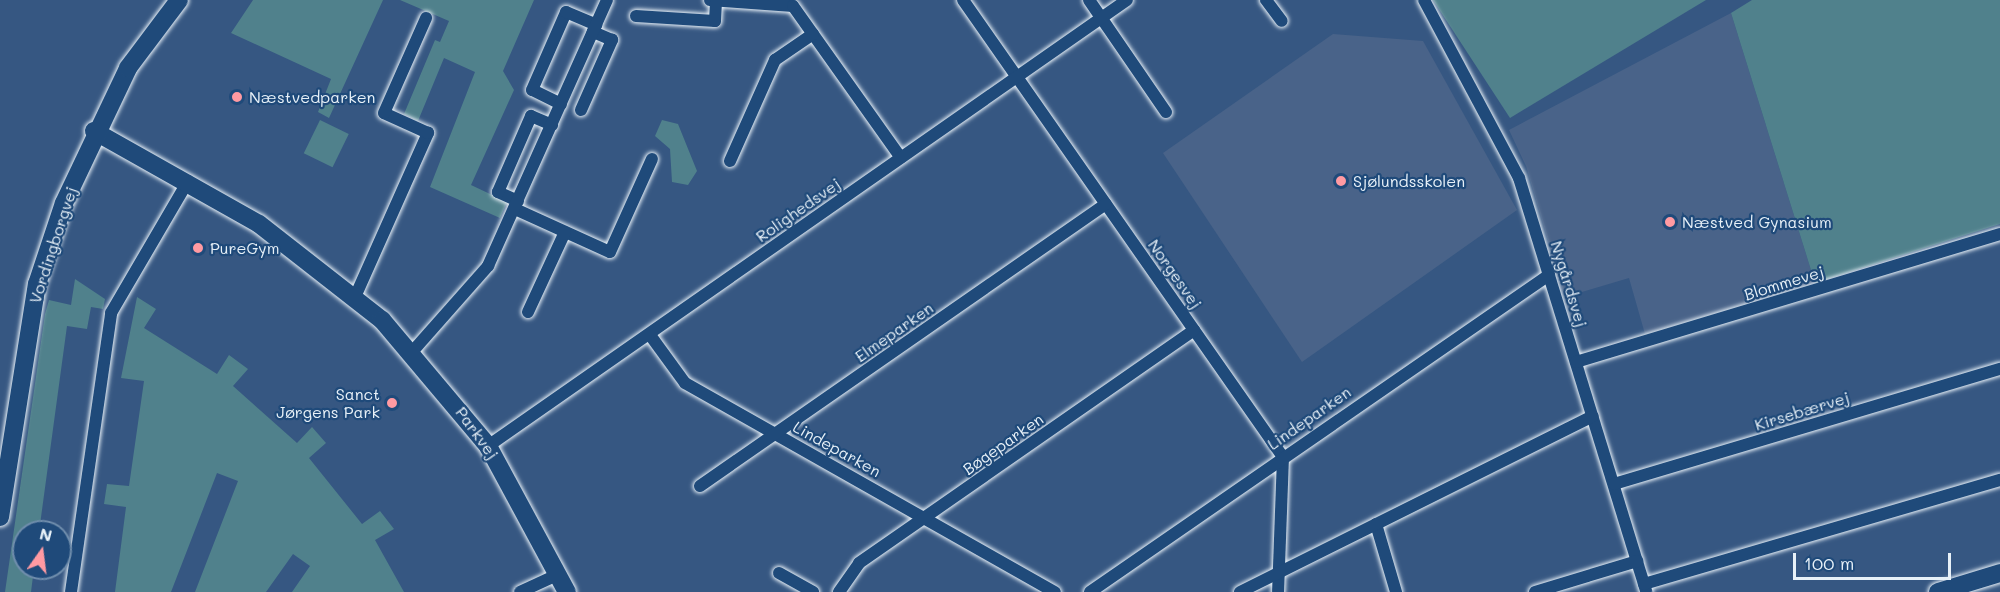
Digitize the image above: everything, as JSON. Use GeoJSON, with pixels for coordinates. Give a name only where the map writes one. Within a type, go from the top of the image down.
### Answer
{"type":"FeatureCollection","features":[{"type":"Feature","properties":{"kind":"street","name":"Vordingborgvej"},"geometry":{"type":"LineString","coordinates":[[0,517],[37,284],[94,131],[129,68],[179,0]]}},
{"type":"Feature","properties":{"kind":"street"},"geometry":{"type":"LineString","coordinates":[[412,352],[471,291],[517,205],[607,0]]}},
{"type":"Feature","properties":{"kind":"street"},"geometry":{"type":"LineString","coordinates":[[710,0],[793,6],[901,158]]}},
{"type":"Feature","properties":{"kind":"street"},"geometry":{"type":"LineString","coordinates":[[636,16],[715,21],[716,0]]}},
{"type":"Feature","properties":{"kind":"street","name":"Norgesvej"},"geometry":{"type":"LineString","coordinates":[[963,0],[1283,457]]}},
{"type":"Feature","properties":{"kind":"street"},"geometry":{"type":"LineString","coordinates":[[1089,0],[1166,112]]}},
{"type":"Feature","properties":{"kind":"street","name":"Rolighedsvej"},"geometry":{"type":"LineString","coordinates":[[488,446],[650,335],[1126,0]]}},
{"type":"Feature","properties":{"kind":"street"},"geometry":{"type":"LineString","coordinates":[[1266,0],[1282,21]]}},
{"type":"Feature","properties":{"kind":"street","name":"Nygårdsvej"},"geometry":{"type":"LineString","coordinates":[[1424,0],[1519,178],[1645,588]]}},
{"type":"Feature","properties":{"kind":"street"},"geometry":{"type":"LineString","coordinates":[[561,104],[532,90],[566,12],[612,40],[581,110]]}},
{"type":"Feature","properties":{"kind":"street"},"geometry":{"type":"LineString","coordinates":[[355,297],[428,133],[384,113],[426,18]]}},
{"type":"Feature","properties":{"kind":"street"},"geometry":{"type":"LineString","coordinates":[[730,161],[775,60],[813,34]]}},
{"type":"Feature","properties":{"kind":"street"},"geometry":{"type":"LineString","coordinates":[[552,125],[531,116],[498,192],[565,232],[610,252],[652,159]]}},
{"type":"Feature","properties":{"kind":"street","name":"Parkvej"},"geometry":{"type":"LineString","coordinates":[[94,131],[259,224],[355,297],[412,352],[488,446],[567,592]]}},
{"type":"Feature","properties":{"kind":"street"},"geometry":{"type":"LineString","coordinates":[[71,592],[106,331],[129,282],[188,182]]}},
{"type":"Feature","properties":{"kind":"street","name":"Elmeparken"},"geometry":{"type":"LineString","coordinates":[[700,486],[1106,204]]}},
{"type":"Feature","properties":{"kind":"street"},"geometry":{"type":"LineString","coordinates":[[528,312],[565,232]]}},
{"type":"Feature","properties":{"kind":"street","name":"Blommevej"},"geometry":{"type":"LineString","coordinates":[[1576,362],[2000,234]]}},
{"type":"Feature","properties":{"kind":"street","name":"Lindeparken"},"geometry":{"type":"LineString","coordinates":[[1090,592],[1549,275]]}},
{"type":"Feature","properties":{"kind":"street","name":"Bøgeparken"},"geometry":{"type":"LineString","coordinates":[[839,592],[859,563],[927,519],[1194,330]]}},
{"type":"Feature","properties":{"kind":"street","name":"Lindeparken"},"geometry":{"type":"LineString","coordinates":[[650,335],[685,383],[1055,592]]}},
{"type":"Feature","properties":{"kind":"street","name":"Kirsebærvej"},"geometry":{"type":"LineString","coordinates":[[1614,484],[2000,369]]}},
{"type":"Feature","properties":{"kind":"street"},"geometry":{"type":"LineString","coordinates":[[1240,592],[1593,416]]}},
{"type":"Feature","properties":{"kind":"street"},"geometry":{"type":"LineString","coordinates":[[1278,592],[1283,457]]}},
{"type":"Feature","properties":{"kind":"street"},"geometry":{"type":"LineString","coordinates":[[1645,588],[2000,480]]}},
{"type":"Feature","properties":{"kind":"street"},"geometry":{"type":"LineString","coordinates":[[1376,524],[1396,592]]}},
{"type":"Feature","properties":{"kind":"street"},"geometry":{"type":"LineString","coordinates":[[1535,592],[1637,561]]}},
{"type":"Feature","properties":{"kind":"street"},"geometry":{"type":"LineString","coordinates":[[779,573],[813,592]]}},
{"type":"Feature","properties":{"kind":"street"},"geometry":{"type":"LineString","coordinates":[[1938,592],[2000,573]]}},
{"type":"Feature","properties":{"kind":"street"},"geometry":{"type":"LineString","coordinates":[[520,592],[559,574]]}},
{"type":"Feature","properties":{"kind":"shaded area","name":"Næstved Gynasium"},"geometry":{"type":"Polygon","coordinates":[[[1731,13],[1815,283],[1645,334],[1629,278],[1565,297],[1526,166],[1509,130],[1731,13]]]}},
{"type":"Feature","properties":{"kind":"shaded area","name":"Sjølundsskolen"},"geometry":{"type":"Polygon","coordinates":[[[1333,34],[1423,41],[1517,210],[1302,362],[1163,153],[1333,34]]]}},
{"type":"Feature","properties":{"kind":"green space"},"geometry":{"type":"Polygon","coordinates":[[[253,0],[383,0],[329,118],[318,112],[331,79],[231,33],[253,0]]]}},
{"type":"Feature","properties":{"kind":"green space"},"geometry":{"type":"Polygon","coordinates":[[[400,0],[534,0],[503,71],[514,90],[471,185],[507,202],[500,218],[430,187],[475,72],[444,58],[418,121],[404,114],[435,40],[440,42],[449,21],[400,0]]]}},
{"type":"Feature","properties":{"kind":"green space"},"geometry":{"type":"Polygon","coordinates":[[[1433,0],[1706,0],[1510,118],[1433,0]]]}},
{"type":"Feature","properties":{"kind":"green space"},"geometry":{"type":"Polygon","coordinates":[[[1752,0],[2000,0],[2000,224],[1815,283],[1731,13],[1752,0]]]}},
{"type":"Feature","properties":{"kind":"green space"},"geometry":{"type":"Polygon","coordinates":[[[320,120],[349,134],[333,167],[304,153],[320,120]]]}},
{"type":"Feature","properties":{"kind":"green space"},"geometry":{"type":"Polygon","coordinates":[[[662,120],[678,124],[697,171],[688,185],[672,182],[670,149],[655,136],[662,120]]]}},
{"type":"Feature","properties":{"kind":"green space"},"geometry":{"type":"Polygon","coordinates":[[[75,279],[105,299],[103,309],[91,307],[87,329],[67,326],[41,520],[15,520],[45,314],[49,300],[71,305],[75,279]]]}},
{"type":"Feature","properties":{"kind":"green space"},"geometry":{"type":"Polygon","coordinates":[[[137,297],[156,309],[144,328],[217,374],[229,355],[248,369],[233,386],[297,443],[312,427],[326,443],[309,458],[362,524],[380,511],[394,529],[375,540],[404,592],[292,592],[310,566],[293,554],[266,592],[195,592],[238,481],[217,473],[171,592],[115,592],[126,507],[104,504],[107,484],[129,486],[144,381],[121,378],[137,297]]]}},
{"type":"Feature","properties":{"kind":"green space"},"geometry":{"type":"Polygon","coordinates":[[[12,543],[12,580],[32,580],[31,592],[5,592],[12,543]]]}},
{"type":"Feature","properties":{"kind":"place","name":"Næstvedparken"},"geometry":{"type":"Point","coordinates":[237,97]}},
{"type":"Feature","properties":{"kind":"place","name":"Sjølundsskolen"},"geometry":{"type":"Point","coordinates":[1341,181]}},
{"type":"Feature","properties":{"kind":"place","name":"Næstved Gynasium"},"geometry":{"type":"Point","coordinates":[1670,222]}},
{"type":"Feature","properties":{"kind":"place","name":"PureGym"},"geometry":{"type":"Point","coordinates":[198,248]}},
{"type":"Feature","properties":{"kind":"place","name":"Sanct Jørgens Park"},"geometry":{"type":"Point","coordinates":[392,403]}}]}
